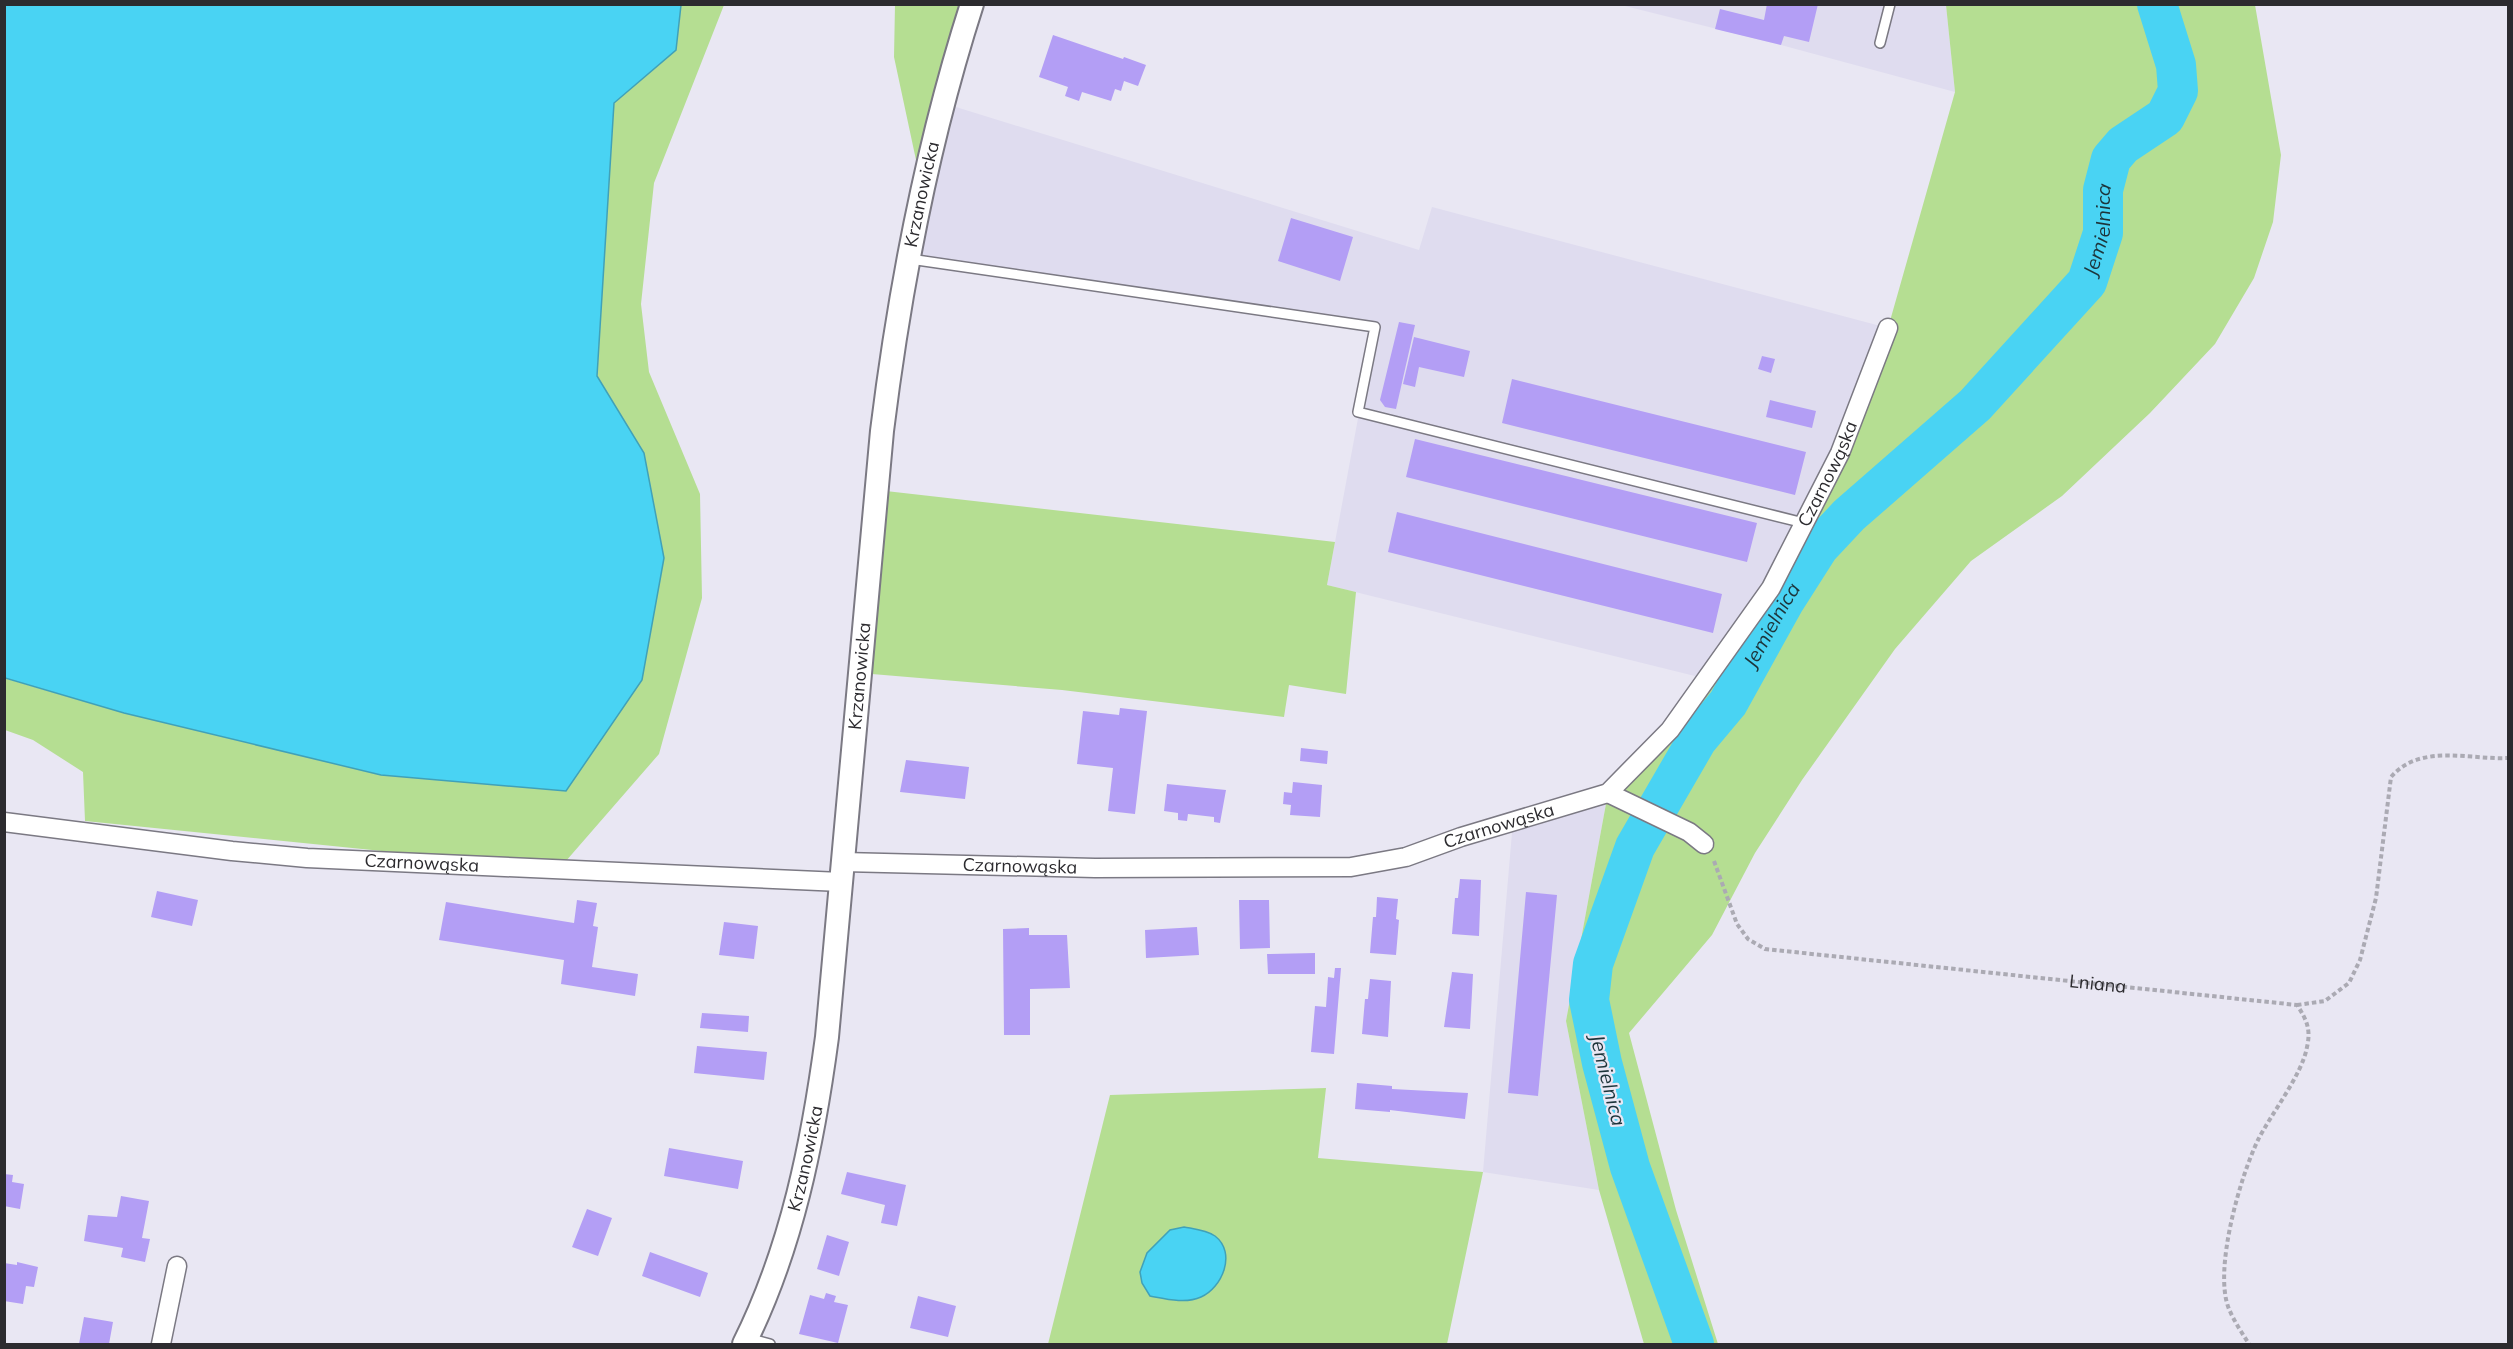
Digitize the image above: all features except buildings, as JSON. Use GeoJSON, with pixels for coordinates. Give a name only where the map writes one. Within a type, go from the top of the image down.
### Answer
{"type":"FeatureCollection","features":[{"type":"Feature","properties":{"kind":"street","name":"Krzanowicka"},"geometry":{"type":"LineString","coordinates":[[746,1341],[790,1227],[810,1144],[827,1037],[882,431],[907,259],[938,122],[972,4]]}},
{"type":"Feature","properties":{"kind":"street","name":"Czarnowąska"},"geometry":{"type":"LineString","coordinates":[[4,822],[232,851],[307,858],[842,872],[1351,867],[1406,857],[1461,837],[1608,793],[1676,721],[1771,588],[1840,453],[1888,328]]}},
{"type":"Feature","properties":{"kind":"street"},"geometry":{"type":"LineString","coordinates":[[1608,793],[1689,832],[1704,844]]}},
{"type":"Feature","properties":{"kind":"street"},"geometry":{"type":"LineString","coordinates":[[161,1344],[177,1266]]}},
{"type":"Feature","properties":{"kind":"lane"},"geometry":{"type":"LineString","coordinates":[[1881,43],[1890,4]]}},
{"type":"Feature","properties":{"kind":"lane"},"geometry":{"type":"LineString","coordinates":[[907,259],[1376,327],[1358,412],[1804,523]]}},
{"type":"Feature","properties":{"kind":"lane"},"geometry":{"type":"LineString","coordinates":[[746,1341],[770,1344]]}},
{"type":"Feature","properties":{"kind":"path","name":"Lniana"},"geometry":{"type":"LineString","coordinates":[[1704,844],[1714,860],[1737,924],[1748,939],[1765,949],[2297,1005],[2325,1001],[2349,983],[2360,960],[2376,898],[2391,777],[2398,768],[2412,760],[2429,755],[2508,758]]}},
{"type":"Feature","properties":{"kind":"path"},"geometry":{"type":"LineString","coordinates":[[2249,1344],[2228,1308],[2223,1274],[2235,1207],[2258,1141],[2292,1082],[2307,1049],[2309,1022],[2297,1005]]}},
{"type":"Feature","properties":{"kind":"shaded area"},"geometry":{"type":"Polygon","coordinates":[[[1621,5],[1946,5],[1955,92],[1781,45],[1621,5]]]}},
{"type":"Feature","properties":{"kind":"shaded area"},"geometry":{"type":"Polygon","coordinates":[[[943,103],[1419,250],[1432,207],[1888,328],[1771,588],[1707,679],[1327,585],[1375,327],[907,259],[943,103]]]}},
{"type":"Feature","properties":{"kind":"shaded area"},"geometry":{"type":"Polygon","coordinates":[[[1608,793],[1566,1021],[1599,1190],[1483,1172],[1513,821],[1608,793]]]}},
{"type":"Feature","properties":{"kind":"green space"},"geometry":{"type":"Polygon","coordinates":[[[681,5],[724,5],[654,183],[641,304],[649,372],[700,494],[702,598],[659,754],[559,869],[85,821],[83,772],[33,740],[5,730],[4,678],[124,713],[381,775],[566,791],[644,453],[597,376],[614,103],[676,50],[681,5]]]}},
{"type":"Feature","properties":{"kind":"green space"},"geometry":{"type":"Polygon","coordinates":[[[895,5],[972,5],[922,188],[894,57],[895,5]]]}},
{"type":"Feature","properties":{"kind":"green space"},"geometry":{"type":"Polygon","coordinates":[[[1946,5],[2255,5],[2281,155],[2273,222],[2254,278],[2215,344],[2150,413],[2062,496],[1971,561],[1895,649],[1802,780],[1755,853],[1712,935],[1629,1033],[1676,1210],[1718,1344],[1644,1344],[1599,1190],[1566,1021],[1608,793],[1670,730],[1771,588],[1888,328],[1955,92],[1946,5]]]}},
{"type":"Feature","properties":{"kind":"green space"},"geometry":{"type":"Polygon","coordinates":[[[877,490],[1335,542],[1327,585],[1356,592],[1346,694],[1289,685],[1284,717],[1062,690],[860,673],[877,490]]]}},
{"type":"Feature","properties":{"kind":"green space"},"geometry":{"type":"Polygon","coordinates":[[[1326,1088],[1318,1158],[1483,1172],[1447,1344],[1048,1344],[1110,1095],[1326,1088]]]}},
{"type":"Feature","properties":{"kind":"water"},"geometry":{"type":"Polygon","coordinates":[[[4,5],[681,5],[676,50],[614,103],[597,376],[644,453],[664,558],[642,680],[566,791],[381,775],[124,713],[5,678],[4,5]]]}},
{"type":"Feature","properties":{"kind":"water"},"geometry":{"type":"Polygon","coordinates":[[[1184,1227],[1208,1232],[1222,1243],[1226,1260],[1224,1270],[1215,1286],[1201,1297],[1176,1300],[1150,1296],[1142,1283],[1140,1272],[1147,1253],[1170,1230],[1184,1227]]]}},
{"type":"Feature","properties":{"kind":"waterway","name":"Jemielnica"},"geometry":{"type":"LineString","coordinates":[[1694,1344],[1630,1167],[1602,1063],[1589,1000],[1593,964],[1635,847],[1697,740],[1728,703],[1784,602],[1819,547],[1849,515],[1975,405],[2087,282],[2103,233],[2103,190],[2111,159],[2123,145],[2165,117],[2178,91],[2176,65],[2157,4]]}}]}
